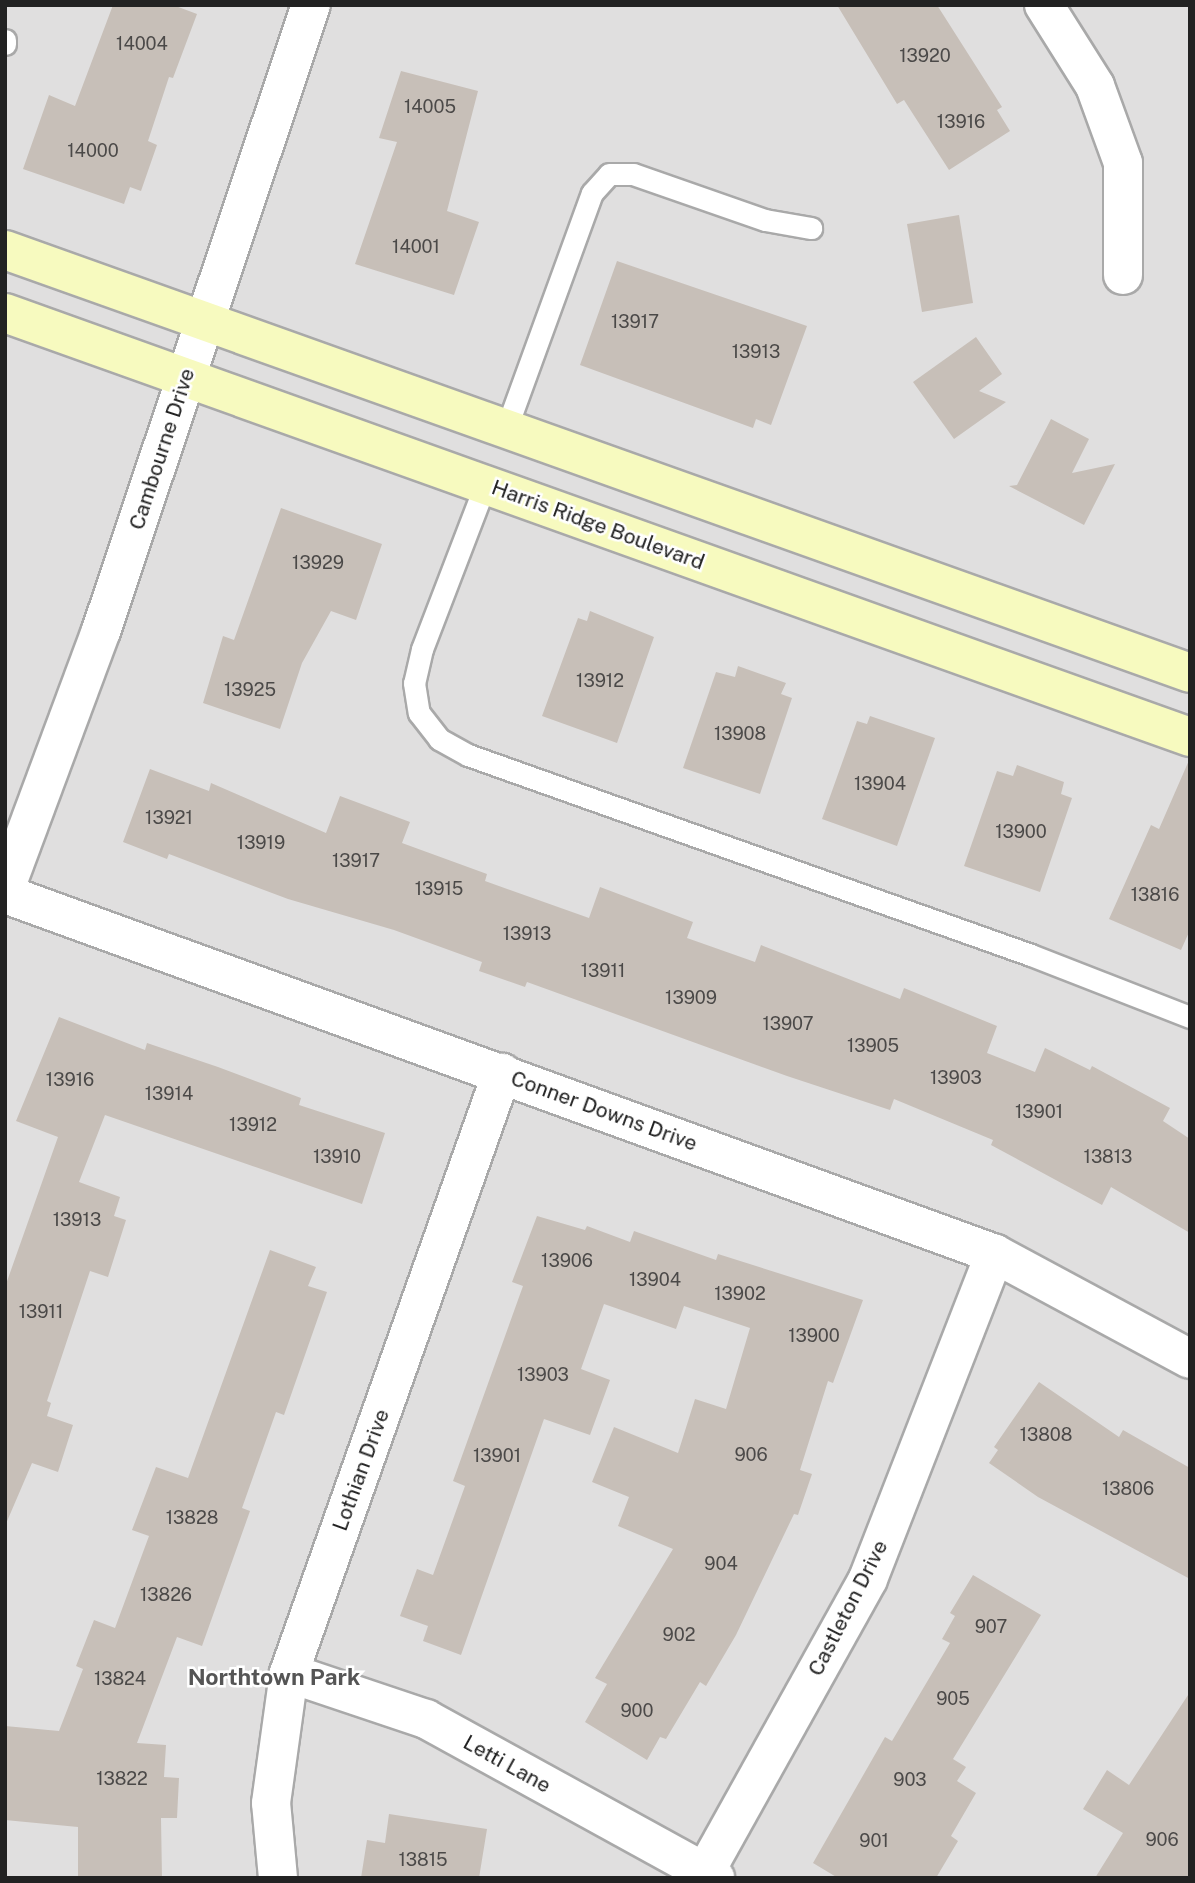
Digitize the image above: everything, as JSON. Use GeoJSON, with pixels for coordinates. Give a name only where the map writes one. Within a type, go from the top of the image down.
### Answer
{"type":"FeatureCollection","features":[{"type":"Feature","properties":{"kind":"street","name":"Cambourne Drive"},"geometry":{"type":"LineString","coordinates":[[5,892],[101,631],[311,5]]}},
{"type":"Feature","properties":{"kind":"street"},"geometry":{"type":"LineString","coordinates":[[1044,5],[1094,86],[1123,163],[1123,275]]}},
{"type":"Feature","properties":{"kind":"street"},"geometry":{"type":"LineString","coordinates":[[5,250],[1190,673]]}},
{"type":"Feature","properties":{"kind":"street","name":"Harris Ridge Boulevard"},"geometry":{"type":"LineString","coordinates":[[5,313],[1190,737]]}},
{"type":"Feature","properties":{"kind":"street","name":"Conner Downs Drive"},"geometry":{"type":"LineString","coordinates":[[5,892],[995,1254],[1190,1359]]}},
{"type":"Feature","properties":{"kind":"street","name":"Lothian Drive"},"geometry":{"type":"LineString","coordinates":[[278,1878],[271,1803],[289,1673],[502,1073]]}},
{"type":"Feature","properties":{"kind":"street","name":"Castleton Drive"},"geometry":{"type":"LineString","coordinates":[[710,1875],[868,1578],[995,1254]]}},
{"type":"Feature","properties":{"kind":"street","name":"Letti Lane"},"geometry":{"type":"LineString","coordinates":[[289,1673],[426,1719],[710,1875]]}},
{"type":"Feature","properties":{"kind":"lane"},"geometry":{"type":"LineString","coordinates":[[506,429],[592,192],[609,174],[633,174],[765,220],[811,228]]}},
{"type":"Feature","properties":{"kind":"lane"},"geometry":{"type":"LineString","coordinates":[[485,485],[422,649],[414,683],[419,713],[439,739],[468,755],[1031,955],[1190,1017]]}},
{"type":"Feature","properties":{"kind":"shaded area"},"geometry":{"type":"Polygon","coordinates":[[[5,5],[1190,5],[1190,1878],[5,1878],[5,5]]]}},
{"type":"Feature","properties":{"kind":"building"},"geometry":{"type":"Polygon","coordinates":[[[113,5],[173,5],[197,14],[173,78],[169,77],[148,141],[157,145],[141,191],[130,187],[124,204],[23,169],[49,95],[75,106],[113,5]]]}},
{"type":"Feature","properties":{"kind":"building"},"geometry":{"type":"Polygon","coordinates":[[[837,5],[937,5],[1002,107],[997,110],[1010,131],[949,170],[904,100],[897,104],[837,5]]]}},
{"type":"Feature","properties":{"kind":"building"},"geometry":{"type":"Polygon","coordinates":[[[401,71],[478,91],[447,211],[479,222],[454,295],[355,264],[397,142],[379,138],[401,71]]]}},
{"type":"Feature","properties":{"kind":"building"},"geometry":{"type":"Polygon","coordinates":[[[959,215],[973,303],[922,312],[907,224],[959,215]]]}},
{"type":"Feature","properties":{"kind":"building"},"geometry":{"type":"Polygon","coordinates":[[[617,261],[807,326],[771,425],[756,419],[753,428],[580,365],[617,261]]]}},
{"type":"Feature","properties":{"kind":"building"},"geometry":{"type":"Polygon","coordinates":[[[976,337],[1002,374],[979,391],[1006,402],[954,439],[913,382],[976,337]]]}},
{"type":"Feature","properties":{"kind":"building"},"geometry":{"type":"Polygon","coordinates":[[[1051,419],[1089,439],[1072,473],[1115,464],[1084,525],[1009,486],[1017,485],[1051,419]]]}},
{"type":"Feature","properties":{"kind":"building"},"geometry":{"type":"Polygon","coordinates":[[[281,508],[382,544],[356,620],[331,611],[302,663],[280,729],[203,703],[223,636],[234,640],[281,508]]]}},
{"type":"Feature","properties":{"kind":"building"},"geometry":{"type":"Polygon","coordinates":[[[590,611],[654,637],[617,743],[542,716],[578,618],[587,621],[590,611]]]}},
{"type":"Feature","properties":{"kind":"building"},"geometry":{"type":"Polygon","coordinates":[[[738,666],[786,683],[781,694],[792,698],[760,794],[683,768],[716,672],[735,677],[738,666]]]}},
{"type":"Feature","properties":{"kind":"building"},"geometry":{"type":"Polygon","coordinates":[[[870,716],[935,738],[897,846],[822,819],[857,721],[867,724],[870,716]]]}},
{"type":"Feature","properties":{"kind":"building"},"geometry":{"type":"Polygon","coordinates":[[[1190,758],[1190,930],[1181,950],[1109,919],[1151,825],[1159,829],[1190,758]]]}},
{"type":"Feature","properties":{"kind":"building"},"geometry":{"type":"Polygon","coordinates":[[[1017,765],[1064,782],[1061,794],[1072,798],[1040,892],[964,866],[997,771],[1013,776],[1017,765]]]}},
{"type":"Feature","properties":{"kind":"building"},"geometry":{"type":"Polygon","coordinates":[[[150,769],[209,791],[211,783],[326,833],[340,796],[410,822],[402,843],[487,874],[485,881],[589,918],[600,887],[693,922],[687,938],[755,962],[761,945],[900,999],[904,988],[997,1026],[987,1053],[1035,1072],[1045,1048],[1090,1070],[1092,1066],[1170,1108],[1163,1121],[1190,1139],[1190,1233],[1111,1187],[1102,1205],[991,1145],[993,1140],[894,1099],[890,1110],[787,1076],[527,982],[525,987],[479,971],[482,962],[394,930],[288,899],[169,854],[167,859],[123,842],[150,769]]]}},
{"type":"Feature","properties":{"kind":"building"},"geometry":{"type":"Polygon","coordinates":[[[59,1017],[145,1050],[147,1043],[218,1067],[301,1098],[299,1105],[385,1133],[362,1204],[105,1115],[79,1182],[120,1197],[114,1216],[126,1220],[108,1277],[90,1271],[47,1401],[51,1403],[47,1416],[73,1425],[58,1472],[32,1463],[5,1526],[5,1287],[58,1137],[16,1121],[59,1017]]]}},
{"type":"Feature","properties":{"kind":"building"},"geometry":{"type":"Polygon","coordinates":[[[537,1216],[585,1230],[587,1226],[630,1242],[634,1231],[716,1260],[718,1254],[863,1300],[833,1383],[828,1381],[800,1470],[812,1474],[798,1515],[794,1514],[736,1635],[706,1686],[700,1682],[666,1739],[660,1737],[647,1760],[585,1722],[607,1684],[595,1678],[673,1549],[618,1526],[629,1497],[592,1482],[614,1427],[678,1453],[695,1399],[726,1409],[750,1328],[684,1306],[676,1329],[604,1304],[581,1369],[610,1380],[590,1435],[544,1419],[461,1655],[423,1641],[428,1626],[400,1616],[417,1569],[433,1575],[465,1486],[453,1481],[523,1286],[512,1282],[537,1216]]]}},
{"type":"Feature","properties":{"kind":"building"},"geometry":{"type":"Polygon","coordinates":[[[270,1250],[316,1267],[308,1286],[327,1292],[284,1415],[276,1412],[242,1508],[250,1511],[202,1646],[177,1637],[137,1743],[166,1745],[164,1777],[179,1778],[177,1818],[161,1818],[162,1878],[78,1878],[78,1827],[5,1820],[5,1726],[59,1731],[83,1669],[76,1666],[94,1620],[115,1628],[149,1536],[132,1530],[156,1467],[188,1478],[270,1250]]]}},
{"type":"Feature","properties":{"kind":"building"},"geometry":{"type":"Polygon","coordinates":[[[1039,1382],[1119,1437],[1123,1430],[1190,1468],[1190,1579],[1038,1497],[989,1463],[998,1450],[994,1447],[1039,1382]]]}},
{"type":"Feature","properties":{"kind":"building"},"geometry":{"type":"Polygon","coordinates":[[[973,1575],[1041,1615],[953,1759],[966,1767],[957,1781],[976,1793],[951,1836],[958,1841],[936,1878],[838,1878],[813,1863],[885,1737],[892,1741],[950,1643],[942,1639],[955,1616],[950,1613],[973,1575]]]}},
{"type":"Feature","properties":{"kind":"building"},"geometry":{"type":"Polygon","coordinates":[[[1190,1692],[1190,1878],[1095,1878],[1123,1833],[1083,1809],[1107,1770],[1129,1785],[1190,1692]]]}},
{"type":"Feature","properties":{"kind":"building"},"geometry":{"type":"Polygon","coordinates":[[[389,1814],[487,1829],[479,1878],[361,1878],[367,1840],[385,1843],[389,1814]]]}},
{"type":"Feature","properties":{"kind":"district","name":"Northtown Park"},"geometry":{"type":"Point","coordinates":[274,1677]}}]}
